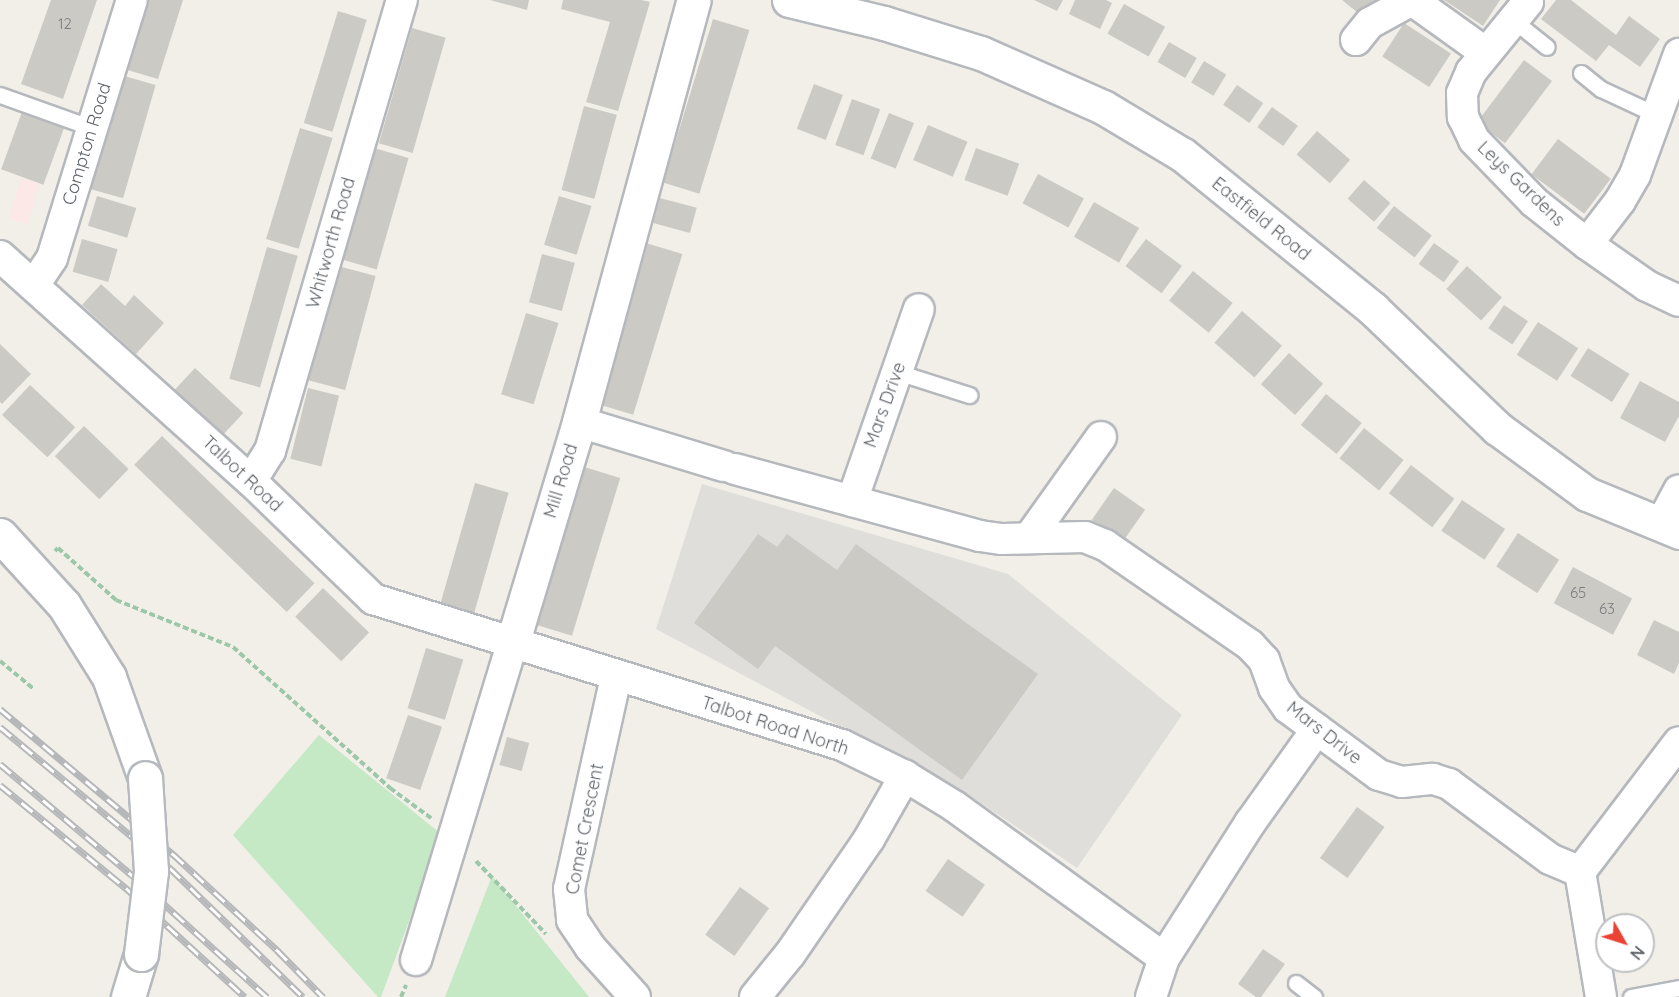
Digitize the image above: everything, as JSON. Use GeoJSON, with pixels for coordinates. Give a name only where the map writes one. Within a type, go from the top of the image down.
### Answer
{"type":"FeatureCollection","features":[{"type":"Feature","properties":{"kind":"main road","name":"Mill Road"},"geometry":{"type":"LineString","coordinates":[[513,641],[579,422],[694,0]]}},
{"type":"Feature","properties":{"kind":"main road","name":"Eastfield Road"},"geometry":{"type":"LineString","coordinates":[[789,0],[885,22],[981,52],[1103,107],[1183,155],[1373,309],[1497,428],[1587,494],[1670,528]]}},
{"type":"Feature","properties":{"kind":"main road"},"geometry":{"type":"LineString","coordinates":[[0,535],[36,571],[64,605],[109,677],[145,778],[151,871],[141,954],[128,997]]}},
{"type":"Feature","properties":{"kind":"street","name":"Compton Road"},"geometry":{"type":"LineString","coordinates":[[34,285],[51,258],[132,0]]}},
{"type":"Feature","properties":{"kind":"street","name":"Whitworth Road"},"geometry":{"type":"LineString","coordinates":[[251,481],[270,451],[402,0]]}},
{"type":"Feature","properties":{"kind":"street"},"geometry":{"type":"LineString","coordinates":[[1356,40],[1370,23],[1412,0],[1486,53]]}},
{"type":"Feature","properties":{"kind":"street","name":"Leys Gardens"},"geometry":{"type":"LineString","coordinates":[[1521,11],[1471,72],[1462,93],[1463,117],[1474,140],[1534,202],[1587,244],[1647,285],[1679,301]]}},
{"type":"Feature","properties":{"kind":"street"},"geometry":{"type":"LineString","coordinates":[[1587,244],[1620,201],[1635,175],[1679,54]]}},
{"type":"Feature","properties":{"kind":"street","name":"Talbot Road"},"geometry":{"type":"LineString","coordinates":[[0,256],[251,481],[373,599],[513,641]]}},
{"type":"Feature","properties":{"kind":"street","name":"Mars Drive"},"geometry":{"type":"LineString","coordinates":[[852,501],[919,309]]}},
{"type":"Feature","properties":{"kind":"street","name":"Mars Drive"},"geometry":{"type":"LineString","coordinates":[[579,422],[730,468],[980,536],[1002,539],[1084,537],[1105,545],[1250,645],[1263,660],[1274,688],[1288,708],[1379,775],[1402,782],[1433,779],[1449,784],[1550,860],[1580,872]]}},
{"type":"Feature","properties":{"kind":"street"},"geometry":{"type":"LineString","coordinates":[[1029,538],[1101,436]]}},
{"type":"Feature","properties":{"kind":"street"},"geometry":{"type":"LineString","coordinates":[[1670,528],[1679,490]]}},
{"type":"Feature","properties":{"kind":"street","name":"Talbot Road North"},"geometry":{"type":"LineString","coordinates":[[513,641],[616,677],[758,717],[842,745],[905,776],[954,806],[1164,958]]}},
{"type":"Feature","properties":{"kind":"street","name":"Mill Road"},"geometry":{"type":"LineString","coordinates":[[416,960],[513,641]]}},
{"type":"Feature","properties":{"kind":"street","name":"Comet Crescent"},"geometry":{"type":"LineString","coordinates":[[616,677],[569,889],[572,920],[590,947],[635,997]]}},
{"type":"Feature","properties":{"kind":"street"},"geometry":{"type":"LineString","coordinates":[[1151,997],[1164,958],[1250,823],[1317,729]]}},
{"type":"Feature","properties":{"kind":"street"},"geometry":{"type":"LineString","coordinates":[[1601,997],[1580,872],[1679,742]]}},
{"type":"Feature","properties":{"kind":"street"},"geometry":{"type":"LineString","coordinates":[[754,997],[790,954],[869,839],[905,776]]}},
{"type":"Feature","properties":{"kind":"lane","name":"Leys Gardens"},"geometry":{"type":"LineString","coordinates":[[1521,11],[1547,47]]}},
{"type":"Feature","properties":{"kind":"lane"},"geometry":{"type":"LineString","coordinates":[[1581,73],[1601,89],[1657,115]]}},
{"type":"Feature","properties":{"kind":"lane"},"geometry":{"type":"LineString","coordinates":[[0,95],[92,128]]}},
{"type":"Feature","properties":{"kind":"lane"},"geometry":{"type":"LineString","coordinates":[[897,372],[969,395]]}},
{"type":"Feature","properties":{"kind":"lane"},"geometry":{"type":"LineString","coordinates":[[1296,983],[1314,997]]}},
{"type":"Feature","properties":{"kind":"lane"},"geometry":{"type":"LineString","coordinates":[[1631,997],[1679,988]]}},
{"type":"Feature","properties":{"kind":"path"},"geometry":{"type":"LineString","coordinates":[[36,571],[58,548],[116,600],[232,647],[390,788],[432,818],[454,838],[549,938]]}},
{"type":"Feature","properties":{"kind":"path"},"geometry":{"type":"LineString","coordinates":[[0,661],[35,690]]}},
{"type":"Feature","properties":{"kind":"shaded area"},"geometry":{"type":"Polygon","coordinates":[[[21,178],[39,183],[27,225],[9,219],[21,178]]]}},
{"type":"Feature","properties":{"kind":"shaded area"},"geometry":{"type":"Polygon","coordinates":[[[702,484],[1008,574],[1182,715],[1077,868],[969,795],[656,629],[702,484]]]}},
{"type":"Feature","properties":{"kind":"green space"},"geometry":{"type":"Polygon","coordinates":[[[319,735],[441,834],[381,997],[378,997],[233,835],[319,735]]]}},
{"type":"Feature","properties":{"kind":"green space"},"geometry":{"type":"Polygon","coordinates":[[[492,876],[589,997],[445,997],[492,876]]]}},
{"type":"Feature","properties":{"kind":"building"},"geometry":{"type":"Polygon","coordinates":[[[51,0],[97,0],[63,99],[21,84],[51,0]]]}},
{"type":"Feature","properties":{"kind":"building"},"geometry":{"type":"Polygon","coordinates":[[[143,0],[183,0],[158,79],[124,69],[143,0]]]}},
{"type":"Feature","properties":{"kind":"building"},"geometry":{"type":"Polygon","coordinates":[[[490,0],[529,0],[527,10],[490,0]]]}},
{"type":"Feature","properties":{"kind":"building"},"geometry":{"type":"Polygon","coordinates":[[[563,0],[650,2],[618,111],[586,102],[610,22],[561,9],[563,0]]]}},
{"type":"Feature","properties":{"kind":"building"},"geometry":{"type":"Polygon","coordinates":[[[1034,0],[1063,0],[1057,11],[1034,0]]]}},
{"type":"Feature","properties":{"kind":"building"},"geometry":{"type":"Polygon","coordinates":[[[1075,0],[1106,0],[1112,3],[1100,29],[1069,14],[1075,0]]]}},
{"type":"Feature","properties":{"kind":"building"},"geometry":{"type":"Polygon","coordinates":[[[1342,0],[1377,0],[1363,17],[1342,0]]]}},
{"type":"Feature","properties":{"kind":"building"},"geometry":{"type":"Polygon","coordinates":[[[1444,0],[1500,0],[1483,26],[1444,0]]]}},
{"type":"Feature","properties":{"kind":"building"},"geometry":{"type":"Polygon","coordinates":[[[1556,0],[1571,0],[1616,35],[1629,16],[1660,39],[1640,67],[1609,45],[1596,61],[1541,19],[1556,0]]]}},
{"type":"Feature","properties":{"kind":"building"},"geometry":{"type":"Polygon","coordinates":[[[1124,4],[1165,27],[1149,57],[1108,34],[1124,4]]]}},
{"type":"Feature","properties":{"kind":"building"},"geometry":{"type":"Polygon","coordinates":[[[338,11],[367,20],[332,132],[304,123],[338,11]]]}},
{"type":"Feature","properties":{"kind":"building"},"geometry":{"type":"Polygon","coordinates":[[[713,19],[749,30],[699,194],[663,183],[713,19]]]}},
{"type":"Feature","properties":{"kind":"building"},"geometry":{"type":"Polygon","coordinates":[[[1404,23],[1451,53],[1429,87],[1382,57],[1404,23]]]}},
{"type":"Feature","properties":{"kind":"building"},"geometry":{"type":"Polygon","coordinates":[[[412,28],[446,38],[413,153],[379,143],[412,28]]]}},
{"type":"Feature","properties":{"kind":"building"},"geometry":{"type":"Polygon","coordinates":[[[1169,42],[1197,58],[1185,78],[1158,62],[1169,42]]]}},
{"type":"Feature","properties":{"kind":"building"},"geometry":{"type":"Polygon","coordinates":[[[1524,60],[1552,81],[1505,143],[1477,122],[1524,60]]]}},
{"type":"Feature","properties":{"kind":"building"},"geometry":{"type":"Polygon","coordinates":[[[1204,61],[1226,74],[1213,96],[1191,82],[1204,61]]]}},
{"type":"Feature","properties":{"kind":"building"},"geometry":{"type":"Polygon","coordinates":[[[121,75],[156,85],[123,198],[88,188],[121,75]]]}},
{"type":"Feature","properties":{"kind":"building"},"geometry":{"type":"Polygon","coordinates":[[[814,84],[843,95],[826,140],[797,129],[814,84]]]}},
{"type":"Feature","properties":{"kind":"building"},"geometry":{"type":"Polygon","coordinates":[[[1237,85],[1263,103],[1249,123],[1223,105],[1237,85]]]}},
{"type":"Feature","properties":{"kind":"building"},"geometry":{"type":"Polygon","coordinates":[[[852,99],[880,109],[863,155],[835,145],[852,99]]]}},
{"type":"Feature","properties":{"kind":"building"},"geometry":{"type":"Polygon","coordinates":[[[584,106],[617,115],[594,199],[561,190],[584,106]]]}},
{"type":"Feature","properties":{"kind":"building"},"geometry":{"type":"Polygon","coordinates":[[[1272,107],[1298,126],[1283,146],[1257,127],[1272,107]]]}},
{"type":"Feature","properties":{"kind":"building"},"geometry":{"type":"Polygon","coordinates":[[[22,112],[64,127],[43,185],[1,169],[22,112]]]}},
{"type":"Feature","properties":{"kind":"building"},"geometry":{"type":"Polygon","coordinates":[[[889,113],[914,123],[896,169],[871,158],[889,113]]]}},
{"type":"Feature","properties":{"kind":"building"},"geometry":{"type":"Polygon","coordinates":[[[928,125],[968,142],[953,177],[913,160],[928,125]]]}},
{"type":"Feature","properties":{"kind":"building"},"geometry":{"type":"Polygon","coordinates":[[[300,128],[333,138],[299,249],[266,239],[300,128]]]}},
{"type":"Feature","properties":{"kind":"building"},"geometry":{"type":"Polygon","coordinates":[[[1317,131],[1350,160],[1330,183],[1297,154],[1317,131]]]}},
{"type":"Feature","properties":{"kind":"building"},"geometry":{"type":"Polygon","coordinates":[[[1558,139],[1611,179],[1584,214],[1532,174],[1558,139]]]}},
{"type":"Feature","properties":{"kind":"building"},"geometry":{"type":"Polygon","coordinates":[[[374,148],[409,158],[377,269],[342,260],[374,148]]]}},
{"type":"Feature","properties":{"kind":"building"},"geometry":{"type":"Polygon","coordinates":[[[976,148],[1019,164],[1008,196],[964,180],[976,148]]]}},
{"type":"Feature","properties":{"kind":"building"},"geometry":{"type":"Polygon","coordinates":[[[1038,174],[1084,198],[1068,228],[1023,203],[1038,174]]]}},
{"type":"Feature","properties":{"kind":"building"},"geometry":{"type":"Polygon","coordinates":[[[1364,180],[1390,203],[1374,222],[1348,199],[1364,180]]]}},
{"type":"Feature","properties":{"kind":"building"},"geometry":{"type":"Polygon","coordinates":[[[97,196],[136,208],[127,238],[88,226],[97,196]]]}},
{"type":"Feature","properties":{"kind":"building"},"geometry":{"type":"Polygon","coordinates":[[[559,196],[592,206],[577,255],[544,245],[559,196]]]}},
{"type":"Feature","properties":{"kind":"building"},"geometry":{"type":"Polygon","coordinates":[[[660,198],[697,208],[690,233],[653,223],[660,198]]]}},
{"type":"Feature","properties":{"kind":"building"},"geometry":{"type":"Polygon","coordinates":[[[1094,202],[1139,228],[1119,263],[1074,237],[1094,202]]]}},
{"type":"Feature","properties":{"kind":"building"},"geometry":{"type":"Polygon","coordinates":[[[1394,206],[1432,236],[1415,258],[1377,228],[1394,206]]]}},
{"type":"Feature","properties":{"kind":"building"},"geometry":{"type":"Polygon","coordinates":[[[82,239],[118,249],[108,282],[73,272],[82,239]]]}},
{"type":"Feature","properties":{"kind":"building"},"geometry":{"type":"Polygon","coordinates":[[[1146,239],[1182,266],[1161,293],[1126,266],[1146,239]]]}},
{"type":"Feature","properties":{"kind":"building"},"geometry":{"type":"Polygon","coordinates":[[[646,243],[682,254],[633,415],[597,404],[646,243]]]}},
{"type":"Feature","properties":{"kind":"building"},"geometry":{"type":"Polygon","coordinates":[[[1434,243],[1459,261],[1444,282],[1419,264],[1434,243]]]}},
{"type":"Feature","properties":{"kind":"building"},"geometry":{"type":"Polygon","coordinates":[[[267,247],[298,256],[260,388],[229,379],[267,247]]]}},
{"type":"Feature","properties":{"kind":"building"},"geometry":{"type":"Polygon","coordinates":[[[542,254],[575,263],[562,311],[529,302],[542,254]]]}},
{"type":"Feature","properties":{"kind":"building"},"geometry":{"type":"Polygon","coordinates":[[[338,266],[376,276],[345,390],[307,380],[338,266]]]}},
{"type":"Feature","properties":{"kind":"building"},"geometry":{"type":"Polygon","coordinates":[[[1467,266],[1502,297],[1481,320],[1446,289],[1467,266]]]}},
{"type":"Feature","properties":{"kind":"building"},"geometry":{"type":"Polygon","coordinates":[[[1193,271],[1233,303],[1209,333],[1169,301],[1193,271]]]}},
{"type":"Feature","properties":{"kind":"building"},"geometry":{"type":"Polygon","coordinates":[[[101,284],[125,306],[134,295],[164,323],[136,354],[82,305],[101,284]]]}},
{"type":"Feature","properties":{"kind":"building"},"geometry":{"type":"Polygon","coordinates":[[[1504,305],[1528,321],[1512,344],[1488,328],[1504,305]]]}},
{"type":"Feature","properties":{"kind":"building"},"geometry":{"type":"Polygon","coordinates":[[[1242,311],[1282,346],[1254,377],[1214,343],[1242,311]]]}},
{"type":"Feature","properties":{"kind":"building"},"geometry":{"type":"Polygon","coordinates":[[[526,313],[559,323],[534,404],[501,394],[526,313]]]}},
{"type":"Feature","properties":{"kind":"building"},"geometry":{"type":"Polygon","coordinates":[[[1538,322],[1578,348],[1557,381],[1517,355],[1538,322]]]}},
{"type":"Feature","properties":{"kind":"building"},"geometry":{"type":"Polygon","coordinates":[[[0,344],[31,374],[2,404],[0,402],[0,344]]]}},
{"type":"Feature","properties":{"kind":"building"},"geometry":{"type":"Polygon","coordinates":[[[1588,348],[1630,374],[1612,402],[1571,376],[1588,348]]]}},
{"type":"Feature","properties":{"kind":"building"},"geometry":{"type":"Polygon","coordinates":[[[1289,353],[1323,384],[1295,415],[1261,384],[1289,353]]]}},
{"type":"Feature","properties":{"kind":"building"},"geometry":{"type":"Polygon","coordinates":[[[195,368],[243,413],[222,436],[174,391],[195,368]]]}},
{"type":"Feature","properties":{"kind":"building"},"geometry":{"type":"Polygon","coordinates":[[[1640,381],[1679,402],[1679,416],[1665,442],[1620,418],[1640,381]]]}},
{"type":"Feature","properties":{"kind":"building"},"geometry":{"type":"Polygon","coordinates":[[[30,385],[75,427],[47,457],[2,415],[30,385]]]}},
{"type":"Feature","properties":{"kind":"building"},"geometry":{"type":"Polygon","coordinates":[[[308,388],[339,396],[321,467],[290,459],[308,388]]]}},
{"type":"Feature","properties":{"kind":"building"},"geometry":{"type":"Polygon","coordinates":[[[1326,394],[1362,423],[1337,454],[1301,425],[1326,394]]]}},
{"type":"Feature","properties":{"kind":"building"},"geometry":{"type":"Polygon","coordinates":[[[84,426],[129,469],[99,499],[55,456],[84,426]]]}},
{"type":"Feature","properties":{"kind":"building"},"geometry":{"type":"Polygon","coordinates":[[[1364,428],[1404,460],[1379,490],[1339,458],[1364,428]]]}},
{"type":"Feature","properties":{"kind":"building"},"geometry":{"type":"Polygon","coordinates":[[[162,436],[315,583],[287,612],[134,465],[162,436]]]}},
{"type":"Feature","properties":{"kind":"building"},"geometry":{"type":"Polygon","coordinates":[[[1411,465],[1454,499],[1432,527],[1389,493],[1411,465]]]}},
{"type":"Feature","properties":{"kind":"building"},"geometry":{"type":"Polygon","coordinates":[[[581,466],[620,478],[572,636],[533,624],[581,466]]]}},
{"type":"Feature","properties":{"kind":"building"},"geometry":{"type":"Polygon","coordinates":[[[475,483],[509,493],[473,616],[440,606],[475,483]]]}},
{"type":"Feature","properties":{"kind":"building"},"geometry":{"type":"Polygon","coordinates":[[[1114,488],[1145,510],[1123,542],[1092,520],[1114,488]]]}},
{"type":"Feature","properties":{"kind":"building"},"geometry":{"type":"Polygon","coordinates":[[[1462,500],[1505,529],[1484,560],[1441,531],[1462,500]]]}},
{"type":"Feature","properties":{"kind":"building"},"geometry":{"type":"Polygon","coordinates":[[[1518,533],[1559,560],[1537,593],[1496,567],[1518,533]]]}},
{"type":"Feature","properties":{"kind":"building"},"geometry":{"type":"Polygon","coordinates":[[[758,534],[777,547],[787,534],[837,570],[856,544],[1038,674],[962,780],[775,646],[758,669],[694,623],[758,534]]]}},
{"type":"Feature","properties":{"kind":"building"},"geometry":{"type":"Polygon","coordinates":[[[1573,567],[1632,598],[1613,635],[1554,603],[1573,567]]]}},
{"type":"Feature","properties":{"kind":"building"},"geometry":{"type":"Polygon","coordinates":[[[323,588],[369,632],[341,661],[295,617],[323,588]]]}},
{"type":"Feature","properties":{"kind":"building"},"geometry":{"type":"Polygon","coordinates":[[[1654,620],[1679,632],[1679,663],[1674,674],[1637,655],[1654,620]]]}},
{"type":"Feature","properties":{"kind":"building"},"geometry":{"type":"Polygon","coordinates":[[[426,648],[463,659],[445,720],[408,708],[426,648]]]}},
{"type":"Feature","properties":{"kind":"building"},"geometry":{"type":"Polygon","coordinates":[[[408,715],[442,727],[420,790],[386,778],[408,715]]]}},
{"type":"Feature","properties":{"kind":"building"},"geometry":{"type":"Polygon","coordinates":[[[507,737],[529,743],[522,771],[499,765],[507,737]]]}},
{"type":"Feature","properties":{"kind":"building"},"geometry":{"type":"Polygon","coordinates":[[[1357,807],[1385,827],[1347,878],[1320,858],[1357,807]]]}},
{"type":"Feature","properties":{"kind":"building"},"geometry":{"type":"Polygon","coordinates":[[[948,859],[985,885],[962,917],[926,891],[948,859]]]}},
{"type":"Feature","properties":{"kind":"building"},"geometry":{"type":"Polygon","coordinates":[[[740,887],[769,908],[734,956],[705,935],[740,887]]]}},
{"type":"Feature","properties":{"kind":"building"},"geometry":{"type":"Polygon","coordinates":[[[1263,949],[1285,964],[1261,997],[1256,997],[1238,984],[1263,949]]]}},
{"type":"Feature","properties":{"kind":"railway"},"geometry":{"type":"LineString","coordinates":[[0,709],[173,854],[277,950],[323,997]]}},
{"type":"Feature","properties":{"kind":"railway"},"geometry":{"type":"LineString","coordinates":[[0,727],[170,868],[303,997]]}},
{"type":"Feature","properties":{"kind":"railway"},"geometry":{"type":"LineString","coordinates":[[0,764],[132,875],[267,997]]}},
{"type":"Feature","properties":{"kind":"railway"},"geometry":{"type":"LineString","coordinates":[[0,785],[126,888],[245,997]]}}]}
